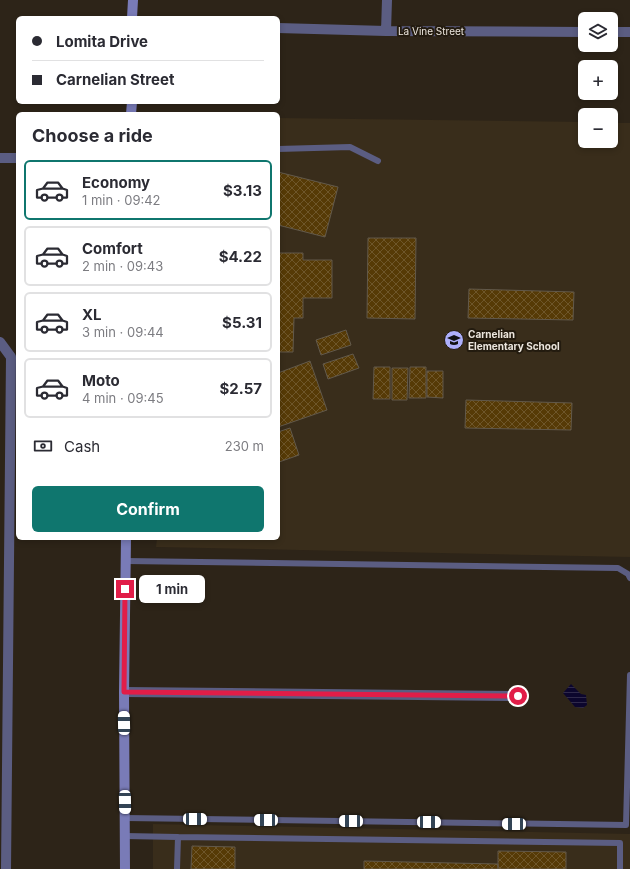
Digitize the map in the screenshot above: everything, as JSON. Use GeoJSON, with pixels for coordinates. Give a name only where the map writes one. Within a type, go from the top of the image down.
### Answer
{"type":"FeatureCollection","features":[{"type":"Feature","properties":{"kind":"main road"},"geometry":{"type":"LineString","coordinates":[[132,16],[133,0]]}},
{"type":"Feature","properties":{"kind":"main road"},"geometry":{"type":"LineString","coordinates":[[125,869],[124,692],[126,540]]}},
{"type":"Feature","properties":{"kind":"street"},"geometry":{"type":"LineString","coordinates":[[386,31],[387,0]]}},
{"type":"Feature","properties":{"kind":"street","name":"La Vine Street"},"geometry":{"type":"LineString","coordinates":[[280,28],[386,31],[578,32]]}},
{"type":"Feature","properties":{"kind":"street"},"geometry":{"type":"LineString","coordinates":[[618,32],[630,32]]}},
{"type":"Feature","properties":{"kind":"street"},"geometry":{"type":"LineString","coordinates":[[0,158],[16,158]]}},
{"type":"Feature","properties":{"kind":"street"},"geometry":{"type":"LineString","coordinates":[[0,342],[11,357],[6,869]]}},
{"type":"Feature","properties":{"kind":"street"},"geometry":{"type":"LineString","coordinates":[[124,692],[518,696]]}},
{"type":"Feature","properties":{"kind":"lane"},"geometry":{"type":"LineString","coordinates":[[280,148],[350,147],[378,161]]}},
{"type":"Feature","properties":{"kind":"lane"},"geometry":{"type":"LineString","coordinates":[[126,561],[618,568],[628,574],[630,578]]}},
{"type":"Feature","properties":{"kind":"lane"},"geometry":{"type":"LineString","coordinates":[[125,818],[626,825],[630,675]]}},
{"type":"Feature","properties":{"kind":"lane"},"geometry":{"type":"LineString","coordinates":[[125,836],[620,843],[620,869]]}},
{"type":"Feature","properties":{"kind":"lane"},"geometry":{"type":"LineString","coordinates":[[177,869],[178,837]]}},
{"type":"Feature","properties":{"kind":"shaded area","name":"Carnelian Elementary School"},"geometry":{"type":"Polygon","coordinates":[[[280,118],[578,122],[578,148],[618,148],[618,123],[630,123],[630,557],[156,547],[157,540],[280,540],[280,118]]]}},
{"type":"Feature","properties":{"kind":"shaded area"},"geometry":{"type":"Polygon","coordinates":[[[571,684],[581,694],[586,695],[587,705],[583,708],[575,707],[563,693],[571,684]]]}},
{"type":"Feature","properties":{"kind":"shaded area"},"geometry":{"type":"Polygon","coordinates":[[[153,824],[630,834],[630,869],[153,869],[153,824]]]}},
{"type":"Feature","properties":{"kind":"building"},"geometry":{"type":"Polygon","coordinates":[[[280,172],[338,187],[325,237],[280,226],[280,172]]]}},
{"type":"Feature","properties":{"kind":"building"},"geometry":{"type":"Polygon","coordinates":[[[368,238],[416,238],[415,319],[367,318],[368,238]]]}},
{"type":"Feature","properties":{"kind":"building"},"geometry":{"type":"Polygon","coordinates":[[[280,253],[303,253],[303,260],[332,260],[332,298],[303,298],[303,318],[294,318],[293,352],[280,352],[280,253]]]}},
{"type":"Feature","properties":{"kind":"building"},"geometry":{"type":"Polygon","coordinates":[[[469,289],[574,292],[573,320],[468,318],[469,289]]]}},
{"type":"Feature","properties":{"kind":"building"},"geometry":{"type":"Polygon","coordinates":[[[346,330],[351,345],[321,355],[316,340],[346,330]]]}},
{"type":"Feature","properties":{"kind":"building"},"geometry":{"type":"Polygon","coordinates":[[[353,354],[359,368],[328,379],[323,364],[353,354]]]}},
{"type":"Feature","properties":{"kind":"building"},"geometry":{"type":"Polygon","coordinates":[[[310,361],[327,410],[280,426],[280,372],[310,361]]]}},
{"type":"Feature","properties":{"kind":"building"},"geometry":{"type":"Polygon","coordinates":[[[374,367],[390,367],[390,399],[373,399],[374,367]]]}},
{"type":"Feature","properties":{"kind":"building"},"geometry":{"type":"Polygon","coordinates":[[[410,367],[426,367],[426,398],[409,398],[410,367]]]}},
{"type":"Feature","properties":{"kind":"building"},"geometry":{"type":"Polygon","coordinates":[[[392,368],[408,368],[407,400],[392,400],[392,368]]]}},
{"type":"Feature","properties":{"kind":"building"},"geometry":{"type":"Polygon","coordinates":[[[427,371],[443,371],[443,398],[427,397],[427,371]]]}},
{"type":"Feature","properties":{"kind":"building"},"geometry":{"type":"Polygon","coordinates":[[[466,400],[572,403],[571,430],[465,428],[466,400]]]}},
{"type":"Feature","properties":{"kind":"building"},"geometry":{"type":"Polygon","coordinates":[[[290,428],[299,455],[280,462],[280,431],[290,428]]]}},
{"type":"Feature","properties":{"kind":"building"},"geometry":{"type":"Polygon","coordinates":[[[192,846],[235,847],[235,869],[191,869],[192,846]]]}},
{"type":"Feature","properties":{"kind":"building"},"geometry":{"type":"Polygon","coordinates":[[[498,851],[566,852],[566,869],[498,869],[498,851]]]}},
{"type":"Feature","properties":{"kind":"building"},"geometry":{"type":"Polygon","coordinates":[[[364,861],[498,864],[498,869],[364,869],[364,861]]]}},
{"type":"Feature","properties":{"kind":"place","name":"Carnelian Elementary School"},"geometry":{"type":"Point","coordinates":[454,340]}},
{"type":"Feature","properties":{"kind":"route"},"geometry":{"type":"LineString","coordinates":[[125,589],[124,692],[518,696]]}}]}
